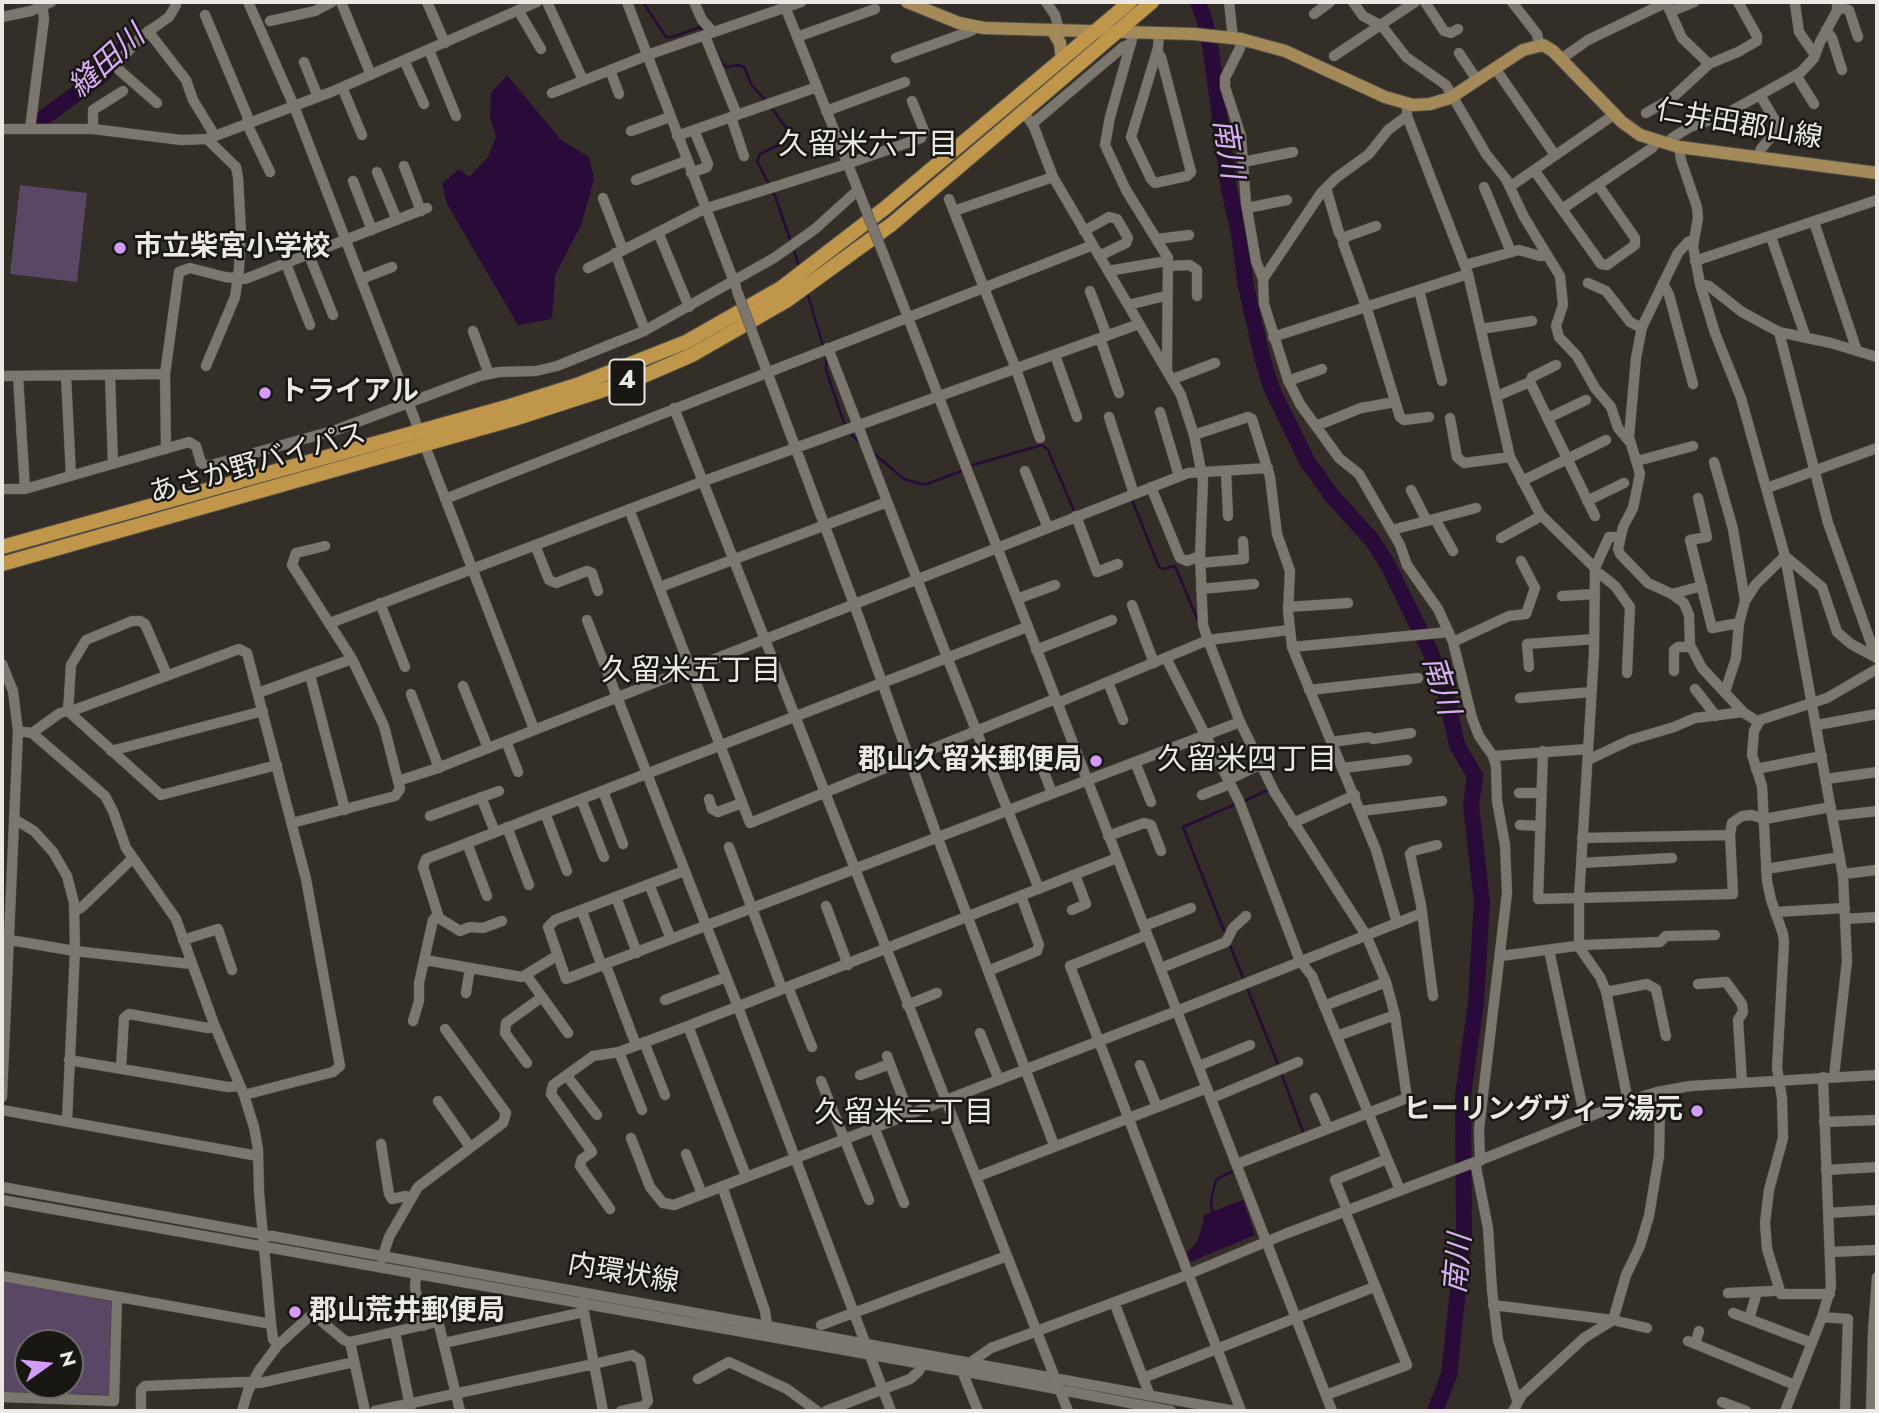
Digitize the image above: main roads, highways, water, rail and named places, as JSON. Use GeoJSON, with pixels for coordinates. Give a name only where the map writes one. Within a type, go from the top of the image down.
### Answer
{"type":"FeatureCollection","features":[{"type":"Feature","properties":{"kind":"highway","name":"あさか野バイパス"},"geometry":{"type":"LineString","coordinates":[[2,564],[422,437],[587,381],[686,342],[781,288],[885,208],[1130,2]]}},
{"type":"Feature","properties":{"kind":"highway","name":"あさか野バイパス"},"geometry":{"type":"LineString","coordinates":[[2,547],[422,437],[580,399],[692,355],[786,300],[892,224],[1023,111],[1128,36],[1152,2]]}},
{"type":"Feature","properties":{"kind":"main road"},"geometry":{"type":"LineString","coordinates":[[907,2],[959,23],[977,27],[1097,30],[1128,36]]}},
{"type":"Feature","properties":{"kind":"main road"},"geometry":{"type":"LineString","coordinates":[[1056,30],[1062,60]]}},
{"type":"Feature","properties":{"kind":"main road","name":"仁井田郡山線"},"geometry":{"type":"LineString","coordinates":[[1128,36],[1194,34],[1232,38],[1285,51],[1385,97],[1407,110],[1451,96],[1523,50],[1539,44],[1549,47],[1615,114],[1640,135],[1668,144],[1877,173]]}},
{"type":"Feature","properties":{"kind":"waterway"},"geometry":{"type":"LineString","coordinates":[[643,2],[666,37],[700,27],[704,31]]}},
{"type":"Feature","properties":{"kind":"waterway","name":"南川"},"geometry":{"type":"LineString","coordinates":[[1198,2],[1211,50],[1229,189],[1246,286],[1271,387],[1307,461],[1332,496],[1372,540],[1388,565],[1431,653],[1447,699],[1457,745],[1475,776],[1471,806],[1482,902],[1476,1002],[1463,1096],[1464,1234],[1449,1375],[1435,1411]]}},
{"type":"Feature","properties":{"kind":"waterway"},"geometry":{"type":"LineString","coordinates":[[709,35],[722,63],[727,67],[744,67],[751,84],[789,132],[787,141],[760,154],[757,161],[775,196],[791,242]]}},
{"type":"Feature","properties":{"kind":"waterway","name":"縫田川"},"geometry":{"type":"LineString","coordinates":[[39,121],[102,75],[127,46]]}},
{"type":"Feature","properties":{"kind":"waterway"},"geometry":{"type":"LineString","coordinates":[[793,248],[800,269]]}},
{"type":"Feature","properties":{"kind":"waterway"},"geometry":{"type":"LineString","coordinates":[[807,292],[824,349]]}},
{"type":"Feature","properties":{"kind":"waterway"},"geometry":{"type":"LineString","coordinates":[[826,355],[826,370],[845,426]]}},
{"type":"Feature","properties":{"kind":"waterway"},"geometry":{"type":"LineString","coordinates":[[848,432],[861,443]]}},
{"type":"Feature","properties":{"kind":"waterway"},"geometry":{"type":"LineString","coordinates":[[969,466],[1042,445],[1048,450],[1075,513]]}},
{"type":"Feature","properties":{"kind":"waterway"},"geometry":{"type":"LineString","coordinates":[[872,452],[904,479],[921,484],[964,470]]}},
{"type":"Feature","properties":{"kind":"waterway"},"geometry":{"type":"LineString","coordinates":[[1132,500],[1159,567],[1163,569],[1175,566],[1199,623]]}},
{"type":"Feature","properties":{"kind":"waterway"},"geometry":{"type":"LineString","coordinates":[[1242,802],[1270,789]]}},
{"type":"Feature","properties":{"kind":"waterway"},"geometry":{"type":"LineString","coordinates":[[1225,933],[1183,827],[1236,804]]}},
{"type":"Feature","properties":{"kind":"waterway"},"geometry":{"type":"LineString","coordinates":[[1229,943],[1279,1067]]}},
{"type":"Feature","properties":{"kind":"waterway"},"geometry":{"type":"LineString","coordinates":[[1281,1073],[1304,1134]]}},
{"type":"Feature","properties":{"kind":"waterway"},"geometry":{"type":"LineString","coordinates":[[1212,1213],[1211,1199],[1216,1180],[1236,1169]]}},
{"type":"Feature","properties":{"kind":"place","name":"市立柴宮小学校"},"geometry":{"type":"Point","coordinates":[120,248]}},
{"type":"Feature","properties":{"kind":"place","name":"トライアル"},"geometry":{"type":"Point","coordinates":[265,393]}},
{"type":"Feature","properties":{"kind":"place","name":"郡山久留米郵便局"},"geometry":{"type":"Point","coordinates":[1096,761]}},
{"type":"Feature","properties":{"kind":"place","name":"ヒーリングヴィラ湯元"},"geometry":{"type":"Point","coordinates":[1697,1111]}},
{"type":"Feature","properties":{"kind":"place","name":"郡山荒井郵便局"},"geometry":{"type":"Point","coordinates":[295,1312]}},
{"type":"Feature","properties":{"kind":"district","name":"久留米六丁目"},"geometry":{"type":"Point","coordinates":[868,147]}},
{"type":"Feature","properties":{"kind":"district","name":"久留米五丁目"},"geometry":{"type":"Point","coordinates":[691,673]}},
{"type":"Feature","properties":{"kind":"district","name":"久留米四丁目"},"geometry":{"type":"Point","coordinates":[1247,762]}},
{"type":"Feature","properties":{"kind":"district","name":"久留米三丁目"},"geometry":{"type":"Point","coordinates":[904,1115]}}]}
